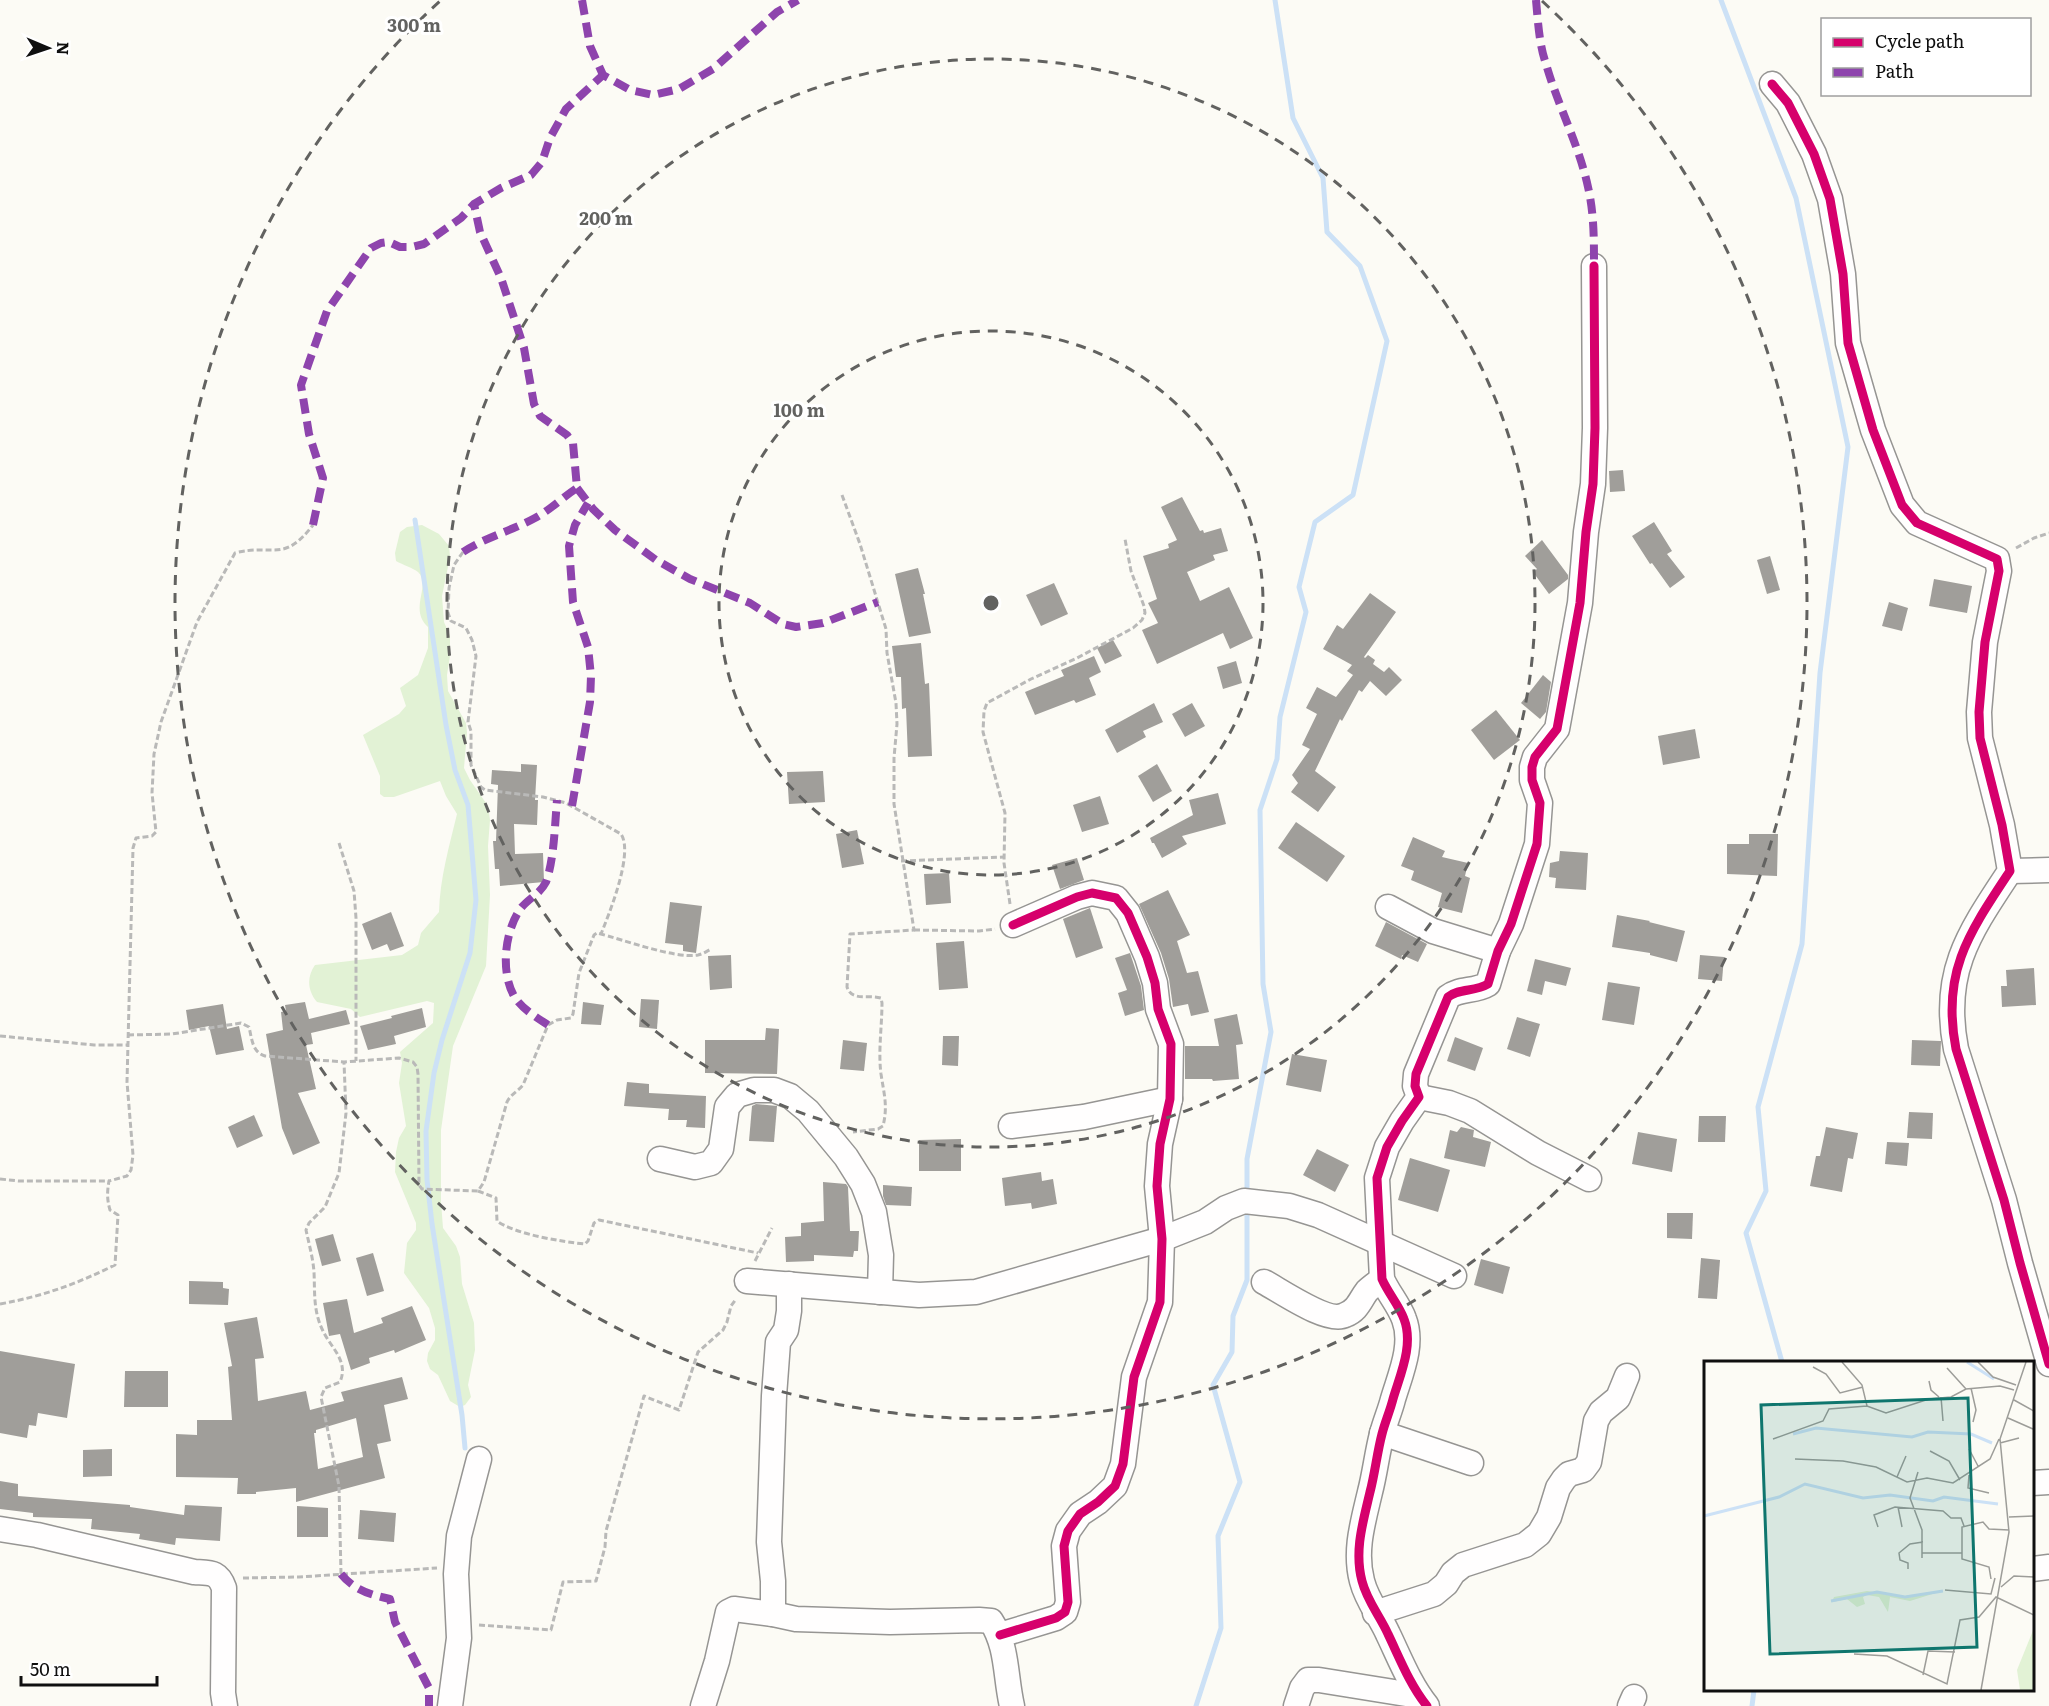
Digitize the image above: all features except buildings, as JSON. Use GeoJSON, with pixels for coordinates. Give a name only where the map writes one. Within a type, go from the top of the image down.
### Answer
{"type":"FeatureCollection","features":[{"type":"Feature","properties":{"kind":"street"},"geometry":{"type":"LineString","coordinates":[[1772,84],[1788,103],[1809,144],[1830,199],[1843,274],[1848,343],[1873,430],[1902,505],[1917,523],[1997,559],[1999,571],[1985,642],[1979,712],[1980,738],[2002,825],[2010,871],[1981,915],[1957,967],[1952,995],[1951,1023],[1956,1048],[2004,1200],[2049,1364]]}},
{"type":"Feature","properties":{"kind":"street"},"geometry":{"type":"LineString","coordinates":[[1419,1097],[1415,1086],[1416,1074],[1448,998],[1454,993],[1480,989],[1488,984],[1498,951],[1511,924],[1537,844],[1540,803],[1532,780],[1532,767],[1535,757],[1557,729],[1580,603],[1593,473],[1594,266]]}},
{"type":"Feature","properties":{"kind":"street"},"geometry":{"type":"LineString","coordinates":[[2010,871],[2049,870]]}},
{"type":"Feature","properties":{"kind":"street"},"geometry":{"type":"LineString","coordinates":[[1000,1635],[1056,1618],[1065,1612],[1068,1602],[1064,1546],[1068,1531],[1080,1514],[1098,1502],[1115,1486],[1123,1464],[1134,1377],[1160,1302],[1162,1239],[1157,1186],[1160,1144],[1170,1099],[1171,1044],[1158,1009],[1155,983],[1142,942],[1128,913],[1116,898],[1092,893],[1077,897],[1013,925]]}},
{"type":"Feature","properties":{"kind":"street"},"geometry":{"type":"LineString","coordinates":[[1388,907],[1432,931],[1498,951]]}},
{"type":"Feature","properties":{"kind":"street"},"geometry":{"type":"LineString","coordinates":[[660,1159],[695,1167],[711,1163],[721,1149],[727,1107],[737,1095],[754,1089],[774,1090],[789,1096],[808,1111],[828,1134],[863,1184],[874,1212],[881,1255],[880,1292]]}},
{"type":"Feature","properties":{"kind":"street"},"geometry":{"type":"LineString","coordinates":[[1419,1097],[1470,1112],[1538,1153],[1588,1179]]}},
{"type":"Feature","properties":{"kind":"street"},"geometry":{"type":"LineString","coordinates":[[1419,1097],[1387,1147],[1377,1178],[1382,1279],[1404,1319],[1407,1341],[1405,1359],[1382,1433],[1371,1492],[1363,1519],[1358,1554],[1362,1584],[1375,1613],[1385,1627],[1423,1701]]}},
{"type":"Feature","properties":{"kind":"street"},"geometry":{"type":"LineString","coordinates":[[1011,1126],[1084,1117],[1170,1099]]}},
{"type":"Feature","properties":{"kind":"street"},"geometry":{"type":"LineString","coordinates":[[747,1281],[920,1296],[976,1292],[1162,1239],[1205,1222],[1226,1208],[1244,1201],[1289,1206],[1318,1215],[1454,1276]]}},
{"type":"Feature","properties":{"kind":"street"},"geometry":{"type":"LineString","coordinates":[[1264,1282],[1319,1312],[1333,1317],[1345,1316],[1360,1304],[1367,1292],[1382,1279]]}},
{"type":"Feature","properties":{"kind":"street"},"geometry":{"type":"LineString","coordinates":[[773,1614],[773,1581],[769,1542],[774,1395],[778,1342],[786,1330],[789,1311],[789,1284]]}},
{"type":"Feature","properties":{"kind":"street"},"geometry":{"type":"LineString","coordinates":[[1375,1613],[1434,1594],[1446,1584],[1452,1573],[1463,1565],[1525,1545],[1539,1534],[1549,1517],[1558,1488],[1564,1479],[1569,1474],[1583,1470],[1589,1461],[1596,1421],[1601,1412],[1618,1398],[1627,1376]]}},
{"type":"Feature","properties":{"kind":"street"},"geometry":{"type":"LineString","coordinates":[[1382,1433],[1472,1462]]}},
{"type":"Feature","properties":{"kind":"street"},"geometry":{"type":"LineString","coordinates":[[450,1706],[456,1672],[458,1625],[456,1567],[459,1536],[479,1459]]}},
{"type":"Feature","properties":{"kind":"street"},"geometry":{"type":"LineString","coordinates":[[2034,1483],[2049,1482]]}},
{"type":"Feature","properties":{"kind":"street"},"geometry":{"type":"LineString","coordinates":[[0,1529],[37,1535],[194,1572],[213,1573],[220,1579],[224,1588],[223,1693],[225,1706]]}},
{"type":"Feature","properties":{"kind":"street"},"geometry":{"type":"LineString","coordinates":[[2034,1569],[2049,1566]]}},
{"type":"Feature","properties":{"kind":"street"},"geometry":{"type":"LineString","coordinates":[[703,1706],[717,1661],[728,1612],[734,1609],[796,1619],[991,1621],[1000,1635],[1012,1706]]}},
{"type":"Feature","properties":{"kind":"street"},"geometry":{"type":"LineString","coordinates":[[1296,1706],[1302,1688],[1308,1680],[1319,1680],[1423,1701]]}},
{"type":"Feature","properties":{"kind":"path"},"geometry":{"type":"LineString","coordinates":[[842,495],[860,544],[886,629],[897,724],[894,804],[901,861],[914,930]]}},
{"type":"Feature","properties":{"kind":"path"},"geometry":{"type":"LineString","coordinates":[[0,1179],[109,1181],[127,1176],[131,1170],[133,1155],[127,1082],[127,1045],[133,848],[136,838],[152,836],[156,832],[152,793],[154,754],[161,722],[197,622],[235,553],[246,550],[284,550],[291,547],[313,525]]}},
{"type":"Feature","properties":{"kind":"path"},"geometry":{"type":"LineString","coordinates":[[1997,559],[2034,538],[2049,533]]}},
{"type":"Feature","properties":{"kind":"path"},"geometry":{"type":"LineString","coordinates":[[828,1134],[878,1129],[883,1126],[886,1114],[880,1054],[881,998],[849,994],[847,987],[850,934],[914,930],[979,931],[1013,925],[1004,857],[1005,813],[983,732],[984,711],[987,703],[1077,658],[1133,628],[1142,620],[1145,613],[1144,606],[1131,571],[1125,539]]}},
{"type":"Feature","properties":{"kind":"path"},"geometry":{"type":"LineString","coordinates":[[463,552],[454,565],[448,613],[452,621],[466,628],[476,648],[468,722],[471,731],[471,765],[485,790],[543,796],[566,802],[621,834],[625,844],[619,885],[601,934]]}},
{"type":"Feature","properties":{"kind":"path"},"geometry":{"type":"LineString","coordinates":[[339,843],[354,891],[357,918],[356,1061]]}},
{"type":"Feature","properties":{"kind":"path"},"geometry":{"type":"LineString","coordinates":[[901,861],[1004,857]]}},
{"type":"Feature","properties":{"kind":"path"},"geometry":{"type":"LineString","coordinates":[[478,1191],[484,1182],[507,1102],[511,1094],[523,1085],[548,1025],[557,1020],[571,1018],[573,1014],[579,973],[594,935],[601,934],[633,944],[689,955],[711,949]]}},
{"type":"Feature","properties":{"kind":"path"},"geometry":{"type":"LineString","coordinates":[[128,1035],[172,1034],[242,1023],[249,1027],[255,1049],[265,1056],[344,1062],[399,1058],[410,1060],[417,1067],[418,1185],[422,1189],[478,1191],[496,1198],[497,1221],[503,1226],[523,1233],[585,1244],[594,1223],[599,1220],[758,1253]]}},
{"type":"Feature","properties":{"kind":"path"},"geometry":{"type":"LineString","coordinates":[[0,1036],[83,1044],[127,1045]]}},
{"type":"Feature","properties":{"kind":"path"},"geometry":{"type":"LineString","coordinates":[[341,1574],[339,1486],[321,1397],[325,1388],[340,1382],[343,1374],[342,1363],[323,1332],[314,1308],[314,1272],[306,1230],[309,1223],[325,1207],[339,1173],[346,1113],[344,1062]]}},
{"type":"Feature","properties":{"kind":"path"},"geometry":{"type":"LineString","coordinates":[[0,1304],[49,1293],[115,1265],[118,1215],[110,1210],[107,1202],[109,1181]]}},
{"type":"Feature","properties":{"kind":"path"},"geometry":{"type":"LineString","coordinates":[[458,1625],[493,1625],[551,1630],[563,1582],[596,1581],[605,1547],[606,1531],[644,1396],[680,1410],[698,1352],[723,1330],[731,1306],[747,1281],[758,1253],[772,1228]]}},
{"type":"Feature","properties":{"kind":"path"},"geometry":{"type":"LineString","coordinates":[[220,1579],[299,1577],[456,1567]]}},
{"type":"Feature","properties":{"kind":"green space"},"geometry":{"type":"Polygon","coordinates":[[[422,525],[439,534],[449,546],[450,557],[442,596],[444,622],[450,636],[448,691],[466,723],[464,768],[488,806],[490,820],[488,846],[490,895],[486,966],[453,1046],[441,1130],[443,1228],[456,1246],[460,1257],[462,1284],[474,1323],[475,1350],[468,1385],[471,1397],[465,1405],[460,1407],[450,1401],[438,1375],[430,1369],[427,1361],[428,1353],[435,1340],[435,1328],[429,1308],[404,1273],[407,1243],[416,1230],[416,1223],[395,1172],[399,1138],[406,1126],[399,1083],[402,1063],[400,1052],[433,1023],[434,1003],[427,1001],[360,1017],[351,1009],[317,1002],[309,984],[315,965],[402,955],[418,945],[421,933],[439,912],[443,875],[457,814],[440,781],[394,797],[384,797],[380,794],[380,776],[363,735],[399,714],[406,706],[400,688],[418,675],[428,648],[428,627],[420,613],[422,577],[418,572],[396,561],[395,553],[400,532],[407,527],[422,525]]]}},
{"type":"Feature","properties":{"kind":"waterway"},"geometry":{"type":"LineString","coordinates":[[1247,1196],[1247,1159],[1271,1032],[1263,984],[1260,810],[1277,759],[1280,717],[1306,612],[1299,587],[1315,522],[1353,495],[1387,341],[1360,266],[1327,232],[1323,178],[1293,118],[1275,0]]}},
{"type":"Feature","properties":{"kind":"waterway"},"geometry":{"type":"LineString","coordinates":[[1721,0],[1796,198],[1848,447],[1820,673],[1802,944],[1758,1107],[1766,1191],[1746,1233],[1782,1361]]}},
{"type":"Feature","properties":{"kind":"waterway"},"geometry":{"type":"LineString","coordinates":[[415,520],[446,725],[455,770],[468,805],[476,900],[470,953],[442,1040],[434,1073],[426,1131],[427,1180],[432,1224],[462,1415],[465,1448]]}},
{"type":"Feature","properties":{"kind":"waterway"},"geometry":{"type":"LineString","coordinates":[[1196,1706],[1221,1628],[1218,1536],[1240,1482],[1213,1385],[1232,1352],[1233,1316],[1247,1280],[1247,1208]]}},
{"type":"Feature","properties":{"kind":"waterway"},"geometry":{"type":"LineString","coordinates":[[1752,1706],[1754,1691]]}},
{"type":"Feature","properties":{"kind":"marked path"},"geometry":{"type":"LineString","coordinates":[[582,0],[590,46],[603,75],[630,90],[653,95],[679,89],[713,69],[777,12],[798,0]]}},
{"type":"Feature","properties":{"kind":"marked path"},"geometry":{"type":"LineString","coordinates":[[1536,0],[1544,56],[1588,187],[1593,216],[1594,266]]}},
{"type":"Feature","properties":{"kind":"marked path"},"geometry":{"type":"LineString","coordinates":[[313,525],[323,478],[309,434],[301,385],[327,311],[371,248],[389,242],[400,247],[424,244],[461,218],[474,204],[501,188],[531,175],[542,162],[550,138],[566,109],[603,75]]}},
{"type":"Feature","properties":{"kind":"marked path"},"geometry":{"type":"LineString","coordinates":[[463,552],[535,518],[577,488],[573,443],[567,435],[540,416],[534,404],[524,348],[501,278],[480,232],[474,204]]}},
{"type":"Feature","properties":{"kind":"marked path"},"geometry":{"type":"LineString","coordinates":[[577,488],[593,509],[615,530],[656,560],[690,579],[750,603],[783,624],[796,627],[823,623],[878,602]]}},
{"type":"Feature","properties":{"kind":"marked path"},"geometry":{"type":"LineString","coordinates":[[572,806],[590,702],[591,676],[588,647],[573,602],[569,546],[575,525],[588,503]]}},
{"type":"Feature","properties":{"kind":"marked path"},"geometry":{"type":"LineString","coordinates":[[548,1025],[525,1009],[514,996],[507,975],[506,951],[511,928],[521,908],[541,890],[546,882],[552,853],[557,800]]}},
{"type":"Feature","properties":{"kind":"marked path"},"geometry":{"type":"LineString","coordinates":[[341,1574],[363,1591],[390,1599],[395,1622],[429,1688],[429,1706]]}},
{"type":"Feature","properties":{"kind":"cycle path"},"geometry":{"type":"LineString","coordinates":[[1772,84],[1788,103],[1814,154],[1830,199],[1843,274],[1848,343],[1873,430],[1902,505],[1917,523],[1997,559],[1999,571],[1985,642],[1979,712],[1980,738],[2002,825],[2010,871],[1982,914],[1962,954],[1952,997],[1952,1022],[1956,1049],[2004,1200],[2049,1364]]}},
{"type":"Feature","properties":{"kind":"cycle path"},"geometry":{"type":"LineString","coordinates":[[1427,1706],[1410,1681],[1385,1627],[1370,1602],[1360,1570],[1359,1548],[1362,1525],[1380,1441],[1407,1349],[1407,1329],[1404,1319],[1382,1279],[1377,1178],[1387,1147],[1419,1097],[1415,1086],[1416,1074],[1448,997],[1457,992],[1488,984],[1498,951],[1511,924],[1537,844],[1540,803],[1532,780],[1532,767],[1535,757],[1557,729],[1580,603],[1593,484],[1594,266]]}},
{"type":"Feature","properties":{"kind":"cycle path"},"geometry":{"type":"LineString","coordinates":[[1000,1635],[1056,1618],[1065,1612],[1068,1602],[1064,1546],[1068,1531],[1080,1514],[1098,1502],[1115,1486],[1123,1464],[1134,1377],[1160,1302],[1162,1239],[1157,1186],[1160,1144],[1170,1099],[1171,1044],[1158,1009],[1155,983],[1147,957],[1128,913],[1116,898],[1092,893],[1077,897],[1013,925]]}}]}
